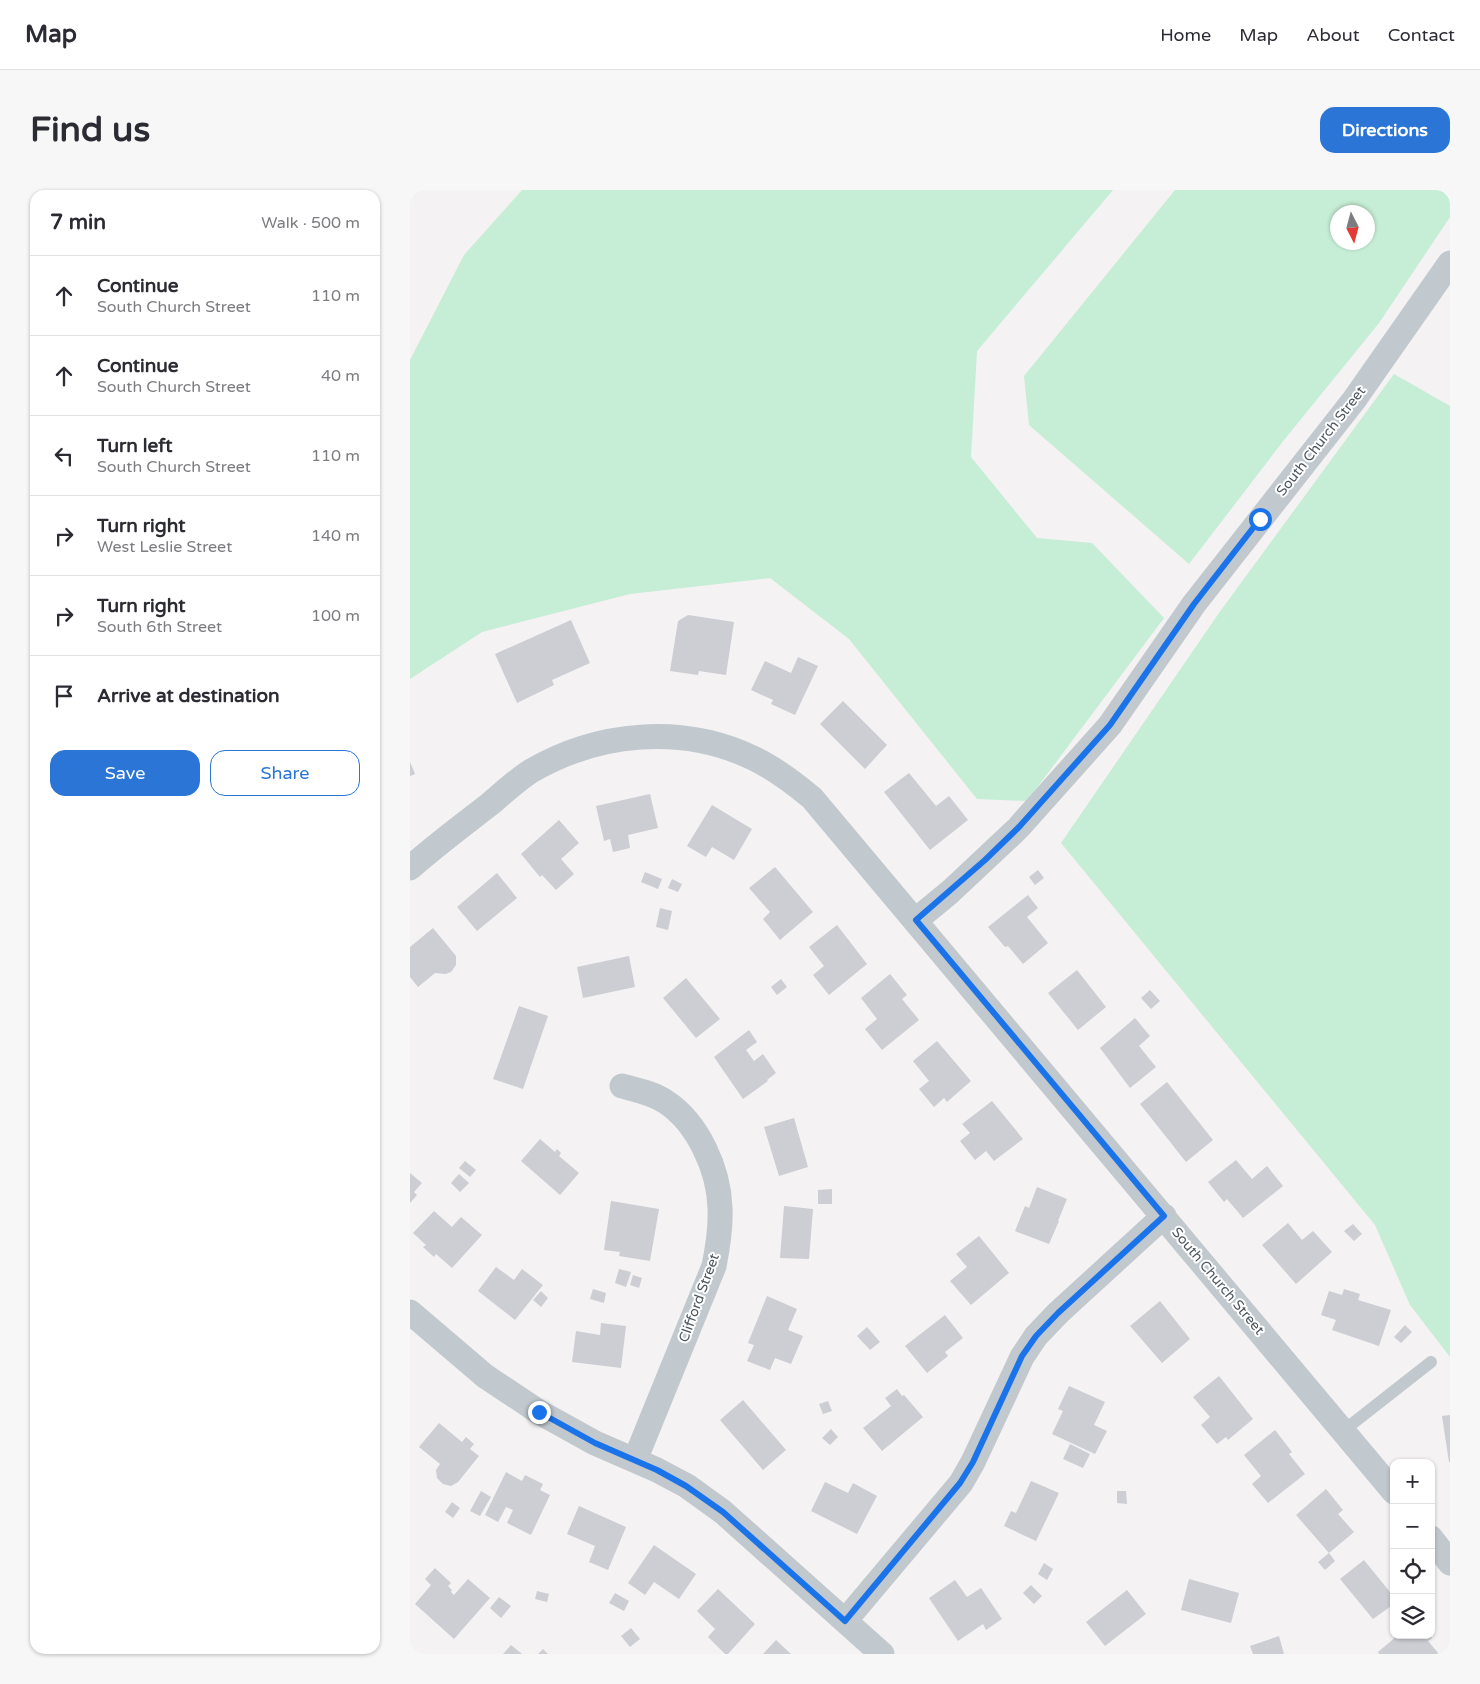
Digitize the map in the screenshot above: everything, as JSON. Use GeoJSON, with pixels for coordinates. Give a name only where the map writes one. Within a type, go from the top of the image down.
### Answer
{"type":"FeatureCollection","features":[{"type":"Feature","properties":{"kind":"street","name":"South Church Street"},"geometry":{"type":"LineString","coordinates":[[1390,1487],[916,920],[950,892],[1017,828],[1110,725],[1194,604],[1354,400],[1450,263]]}},
{"type":"Feature","properties":{"kind":"street"},"geometry":{"type":"LineString","coordinates":[[410,868],[530,772],[566,754],[604,742],[644,736],[683,738],[715,744],[753,758],[787,778],[812,798],[916,920]]}},
{"type":"Feature","properties":{"kind":"street","name":"Clifford Street"},"geometry":{"type":"LineString","coordinates":[[622,1086],[643,1091],[666,1102],[687,1120],[701,1140],[714,1175],[720,1206],[720,1234],[714,1266],[635,1460]]}},
{"type":"Feature","properties":{"kind":"street"},"geometry":{"type":"LineString","coordinates":[[845,1621],[960,1483],[973,1462],[1022,1356],[1036,1336],[1058,1313],[1164,1216]]}},
{"type":"Feature","properties":{"kind":"street"},"geometry":{"type":"LineString","coordinates":[[410,1312],[479,1372],[539,1412],[595,1443],[635,1460],[686,1486],[723,1512],[882,1654]]}},
{"type":"Feature","properties":{"kind":"street"},"geometry":{"type":"LineString","coordinates":[[1435,1543],[1450,1563]]}},
{"type":"Feature","properties":{"kind":"lane"},"geometry":{"type":"LineString","coordinates":[[1343,1431],[1430,1362]]}},
{"type":"Feature","properties":{"kind":"green space"},"geometry":{"type":"Polygon","coordinates":[[[522,190],[1113,190],[977,351],[971,457],[1037,538],[1092,543],[1164,618],[1027,801],[977,799],[849,639],[770,578],[630,594],[482,632],[410,679],[410,360],[464,255],[522,190]]]}},
{"type":"Feature","properties":{"kind":"green space"},"geometry":{"type":"Polygon","coordinates":[[[1175,190],[1450,190],[1450,217],[1379,323],[1284,440],[1189,564],[1029,425],[1024,376],[1175,190]]]}},
{"type":"Feature","properties":{"kind":"green space"},"geometry":{"type":"Polygon","coordinates":[[[1394,374],[1450,406],[1450,1357],[1410,1305],[1375,1225],[1061,843],[1219,613],[1394,374]]]}},
{"type":"Feature","properties":{"kind":"building"},"geometry":{"type":"Polygon","coordinates":[[[688,615],[734,622],[726,675],[699,671],[698,675],[670,671],[678,621],[688,615]]]}},
{"type":"Feature","properties":{"kind":"building"},"geometry":{"type":"Polygon","coordinates":[[[571,620],[590,663],[552,680],[554,685],[517,703],[495,654],[571,620]]]}},
{"type":"Feature","properties":{"kind":"building"},"geometry":{"type":"Polygon","coordinates":[[[798,657],[818,666],[795,715],[771,704],[773,700],[751,690],[765,661],[791,673],[798,657]]]}},
{"type":"Feature","properties":{"kind":"building"},"geometry":{"type":"Polygon","coordinates":[[[843,701],[887,745],[865,769],[820,724],[843,701]]]}},
{"type":"Feature","properties":{"kind":"building"},"geometry":{"type":"Polygon","coordinates":[[[410,762],[415,774],[410,776],[410,762]]]}},
{"type":"Feature","properties":{"kind":"building"},"geometry":{"type":"Polygon","coordinates":[[[909,773],[936,806],[949,796],[968,820],[930,850],[884,792],[909,773]]]}},
{"type":"Feature","properties":{"kind":"building"},"geometry":{"type":"Polygon","coordinates":[[[650,794],[658,828],[628,835],[630,848],[613,852],[610,839],[604,841],[596,806],[650,794]]]}},
{"type":"Feature","properties":{"kind":"building"},"geometry":{"type":"Polygon","coordinates":[[[712,805],[752,829],[734,860],[712,847],[706,857],[687,846],[712,805]]]}},
{"type":"Feature","properties":{"kind":"building"},"geometry":{"type":"Polygon","coordinates":[[[559,820],[579,843],[561,859],[574,874],[556,890],[542,875],[540,877],[521,854],[559,820]]]}},
{"type":"Feature","properties":{"kind":"building"},"geometry":{"type":"Polygon","coordinates":[[[775,867],[813,912],[780,940],[763,919],[770,912],[749,888],[775,867]]]}},
{"type":"Feature","properties":{"kind":"building"},"geometry":{"type":"Polygon","coordinates":[[[1038,870],[1044,878],[1035,885],[1029,877],[1038,870]]]}},
{"type":"Feature","properties":{"kind":"building"},"geometry":{"type":"Polygon","coordinates":[[[645,872],[662,879],[658,889],[641,882],[645,872]]]}},
{"type":"Feature","properties":{"kind":"building"},"geometry":{"type":"Polygon","coordinates":[[[497,873],[517,898],[477,931],[457,907],[497,873]]]}},
{"type":"Feature","properties":{"kind":"building"},"geometry":{"type":"Polygon","coordinates":[[[672,879],[682,884],[678,892],[668,888],[672,879]]]}},
{"type":"Feature","properties":{"kind":"building"},"geometry":{"type":"Polygon","coordinates":[[[1028,895],[1038,908],[1027,917],[1048,943],[1023,964],[988,927],[1028,895]]]}},
{"type":"Feature","properties":{"kind":"building"},"geometry":{"type":"Polygon","coordinates":[[[660,908],[672,911],[668,930],[656,927],[660,908]]]}},
{"type":"Feature","properties":{"kind":"building"},"geometry":{"type":"Polygon","coordinates":[[[837,925],[867,964],[829,995],[813,975],[824,966],[809,947],[837,925]]]}},
{"type":"Feature","properties":{"kind":"building"},"geometry":{"type":"Polygon","coordinates":[[[433,928],[456,956],[456,965],[451,972],[446,974],[435,973],[418,987],[410,977],[410,947],[433,928]]]}},
{"type":"Feature","properties":{"kind":"building"},"geometry":{"type":"Polygon","coordinates":[[[629,956],[635,987],[583,998],[577,967],[629,956]]]}},
{"type":"Feature","properties":{"kind":"building"},"geometry":{"type":"Polygon","coordinates":[[[1077,970],[1106,1007],[1078,1030],[1048,993],[1077,970]]]}},
{"type":"Feature","properties":{"kind":"building"},"geometry":{"type":"Polygon","coordinates":[[[890,974],[907,995],[902,999],[919,1020],[882,1050],[865,1029],[877,1019],[861,998],[890,974]]]}},
{"type":"Feature","properties":{"kind":"building"},"geometry":{"type":"Polygon","coordinates":[[[686,978],[720,1019],[696,1038],[663,998],[686,978]]]}},
{"type":"Feature","properties":{"kind":"building"},"geometry":{"type":"Polygon","coordinates":[[[781,979],[787,987],[777,995],[771,987],[781,979]]]}},
{"type":"Feature","properties":{"kind":"building"},"geometry":{"type":"Polygon","coordinates":[[[1150,990],[1160,1001],[1151,1009],[1141,998],[1150,990]]]}},
{"type":"Feature","properties":{"kind":"building"},"geometry":{"type":"Polygon","coordinates":[[[519,1006],[548,1016],[523,1089],[493,1079],[519,1006]]]}},
{"type":"Feature","properties":{"kind":"building"},"geometry":{"type":"Polygon","coordinates":[[[1135,1018],[1150,1036],[1139,1046],[1156,1067],[1130,1088],[1100,1048],[1135,1018]]]}},
{"type":"Feature","properties":{"kind":"building"},"geometry":{"type":"Polygon","coordinates":[[[749,1030],[757,1042],[746,1050],[754,1061],[763,1054],[776,1073],[743,1099],[714,1057],[749,1030]]]}},
{"type":"Feature","properties":{"kind":"building"},"geometry":{"type":"Polygon","coordinates":[[[937,1041],[971,1081],[947,1102],[944,1098],[934,1107],[919,1089],[929,1081],[913,1061],[937,1041]]]}},
{"type":"Feature","properties":{"kind":"building"},"geometry":{"type":"Polygon","coordinates":[[[1167,1082],[1213,1140],[1186,1162],[1140,1104],[1167,1082]]]}},
{"type":"Feature","properties":{"kind":"building"},"geometry":{"type":"Polygon","coordinates":[[[992,1101],[1023,1139],[994,1161],[986,1151],[975,1160],[960,1141],[970,1133],[962,1124],[992,1101]]]}},
{"type":"Feature","properties":{"kind":"building"},"geometry":{"type":"Polygon","coordinates":[[[794,1118],[808,1167],[779,1176],[764,1127],[794,1118]]]}},
{"type":"Feature","properties":{"kind":"building"},"geometry":{"type":"Polygon","coordinates":[[[540,1139],[555,1152],[557,1149],[561,1153],[559,1156],[579,1173],[560,1195],[521,1161],[540,1139]]]}},
{"type":"Feature","properties":{"kind":"building"},"geometry":{"type":"Polygon","coordinates":[[[1236,1160],[1252,1179],[1267,1166],[1283,1186],[1243,1218],[1227,1199],[1224,1202],[1208,1182],[1236,1160]]]}},
{"type":"Feature","properties":{"kind":"building"},"geometry":{"type":"Polygon","coordinates":[[[465,1161],[476,1170],[470,1177],[459,1168],[465,1161]]]}},
{"type":"Feature","properties":{"kind":"building"},"geometry":{"type":"Polygon","coordinates":[[[410,1173],[422,1183],[414,1192],[417,1195],[410,1203],[410,1173]]]}},
{"type":"Feature","properties":{"kind":"building"},"geometry":{"type":"Polygon","coordinates":[[[459,1174],[469,1183],[460,1192],[451,1183],[459,1174]]]}},
{"type":"Feature","properties":{"kind":"building"},"geometry":{"type":"Polygon","coordinates":[[[1037,1187],[1067,1199],[1049,1244],[1015,1231],[1025,1206],[1029,1208],[1037,1187]]]}},
{"type":"Feature","properties":{"kind":"building"},"geometry":{"type":"Polygon","coordinates":[[[832,1189],[832,1204],[818,1204],[818,1190],[832,1189]]]}},
{"type":"Feature","properties":{"kind":"building"},"geometry":{"type":"Polygon","coordinates":[[[611,1201],[659,1209],[650,1261],[619,1256],[620,1252],[604,1250],[611,1201]]]}},
{"type":"Feature","properties":{"kind":"building"},"geometry":{"type":"Polygon","coordinates":[[[784,1206],[813,1209],[809,1259],[780,1258],[784,1206]]]}},
{"type":"Feature","properties":{"kind":"building"},"geometry":{"type":"Polygon","coordinates":[[[434,1211],[452,1227],[461,1217],[482,1235],[452,1268],[436,1254],[434,1257],[423,1247],[426,1245],[413,1233],[434,1211]]]}},
{"type":"Feature","properties":{"kind":"building"},"geometry":{"type":"Polygon","coordinates":[[[1288,1223],[1302,1240],[1313,1231],[1332,1252],[1296,1284],[1262,1245],[1288,1223]]]}},
{"type":"Feature","properties":{"kind":"building"},"geometry":{"type":"Polygon","coordinates":[[[1353,1224],[1362,1234],[1354,1241],[1344,1231],[1353,1224]]]}},
{"type":"Feature","properties":{"kind":"building"},"geometry":{"type":"Polygon","coordinates":[[[979,1236],[1009,1273],[971,1305],[950,1281],[967,1267],[956,1254],[979,1236]]]}},
{"type":"Feature","properties":{"kind":"building"},"geometry":{"type":"Polygon","coordinates":[[[496,1267],[514,1280],[522,1269],[543,1285],[515,1320],[478,1291],[496,1267]]]}},
{"type":"Feature","properties":{"kind":"building"},"geometry":{"type":"Polygon","coordinates":[[[619,1269],[631,1272],[626,1287],[615,1283],[619,1269]]]}},
{"type":"Feature","properties":{"kind":"building"},"geometry":{"type":"Polygon","coordinates":[[[633,1275],[642,1278],[639,1288],[630,1285],[633,1275]]]}},
{"type":"Feature","properties":{"kind":"building"},"geometry":{"type":"Polygon","coordinates":[[[593,1289],[606,1293],[604,1303],[590,1299],[593,1289]]]}},
{"type":"Feature","properties":{"kind":"building"},"geometry":{"type":"Polygon","coordinates":[[[1344,1289],[1360,1294],[1358,1300],[1391,1310],[1379,1346],[1332,1330],[1336,1320],[1321,1315],[1329,1291],[1342,1295],[1344,1289]]]}},
{"type":"Feature","properties":{"kind":"building"},"geometry":{"type":"Polygon","coordinates":[[[541,1291],[548,1298],[541,1307],[533,1300],[541,1291]]]}},
{"type":"Feature","properties":{"kind":"building"},"geometry":{"type":"Polygon","coordinates":[[[767,1296],[797,1309],[788,1330],[803,1336],[791,1364],[775,1358],[770,1370],[747,1361],[754,1345],[748,1343],[767,1296]]]}},
{"type":"Feature","properties":{"kind":"building"},"geometry":{"type":"Polygon","coordinates":[[[1160,1301],[1190,1339],[1162,1363],[1130,1326],[1160,1301]]]}},
{"type":"Feature","properties":{"kind":"building"},"geometry":{"type":"Polygon","coordinates":[[[945,1315],[963,1338],[945,1352],[948,1356],[927,1373],[905,1346],[945,1315]]]}},
{"type":"Feature","properties":{"kind":"building"},"geometry":{"type":"Polygon","coordinates":[[[601,1323],[626,1326],[621,1368],[572,1362],[576,1331],[600,1335],[601,1323]]]}},
{"type":"Feature","properties":{"kind":"building"},"geometry":{"type":"Polygon","coordinates":[[[1405,1325],[1412,1332],[1401,1343],[1394,1337],[1405,1325]]]}},
{"type":"Feature","properties":{"kind":"building"},"geometry":{"type":"Polygon","coordinates":[[[867,1327],[880,1342],[870,1350],[857,1336],[867,1327]]]}},
{"type":"Feature","properties":{"kind":"building"},"geometry":{"type":"Polygon","coordinates":[[[1219,1376],[1253,1419],[1228,1440],[1226,1437],[1217,1444],[1201,1425],[1210,1417],[1193,1397],[1219,1376]]]}},
{"type":"Feature","properties":{"kind":"building"},"geometry":{"type":"Polygon","coordinates":[[[1069,1386],[1105,1402],[1094,1425],[1107,1431],[1095,1454],[1052,1434],[1063,1411],[1058,1409],[1069,1386]]]}},
{"type":"Feature","properties":{"kind":"building"},"geometry":{"type":"Polygon","coordinates":[[[897,1389],[923,1417],[882,1451],[863,1428],[891,1406],[885,1398],[897,1389]]]}},
{"type":"Feature","properties":{"kind":"building"},"geometry":{"type":"Polygon","coordinates":[[[743,1400],[786,1450],[763,1470],[720,1420],[743,1400]]]}},
{"type":"Feature","properties":{"kind":"building"},"geometry":{"type":"Polygon","coordinates":[[[828,1401],[832,1411],[823,1414],[819,1404],[828,1401]]]}},
{"type":"Feature","properties":{"kind":"building"},"geometry":{"type":"Polygon","coordinates":[[[1450,1415],[1450,1462],[1449,1462],[1442,1416],[1450,1415]]]}},
{"type":"Feature","properties":{"kind":"building"},"geometry":{"type":"Polygon","coordinates":[[[439,1423],[462,1442],[466,1437],[474,1444],[470,1449],[479,1456],[458,1482],[451,1486],[443,1484],[437,1478],[436,1470],[440,1464],[419,1447],[439,1423]]]}},
{"type":"Feature","properties":{"kind":"building"},"geometry":{"type":"Polygon","coordinates":[[[831,1429],[838,1437],[830,1445],[822,1438],[831,1429]]]}},
{"type":"Feature","properties":{"kind":"building"},"geometry":{"type":"Polygon","coordinates":[[[1275,1430],[1292,1452],[1289,1454],[1305,1474],[1268,1503],[1252,1484],[1261,1476],[1244,1455],[1275,1430]]]}},
{"type":"Feature","properties":{"kind":"building"},"geometry":{"type":"Polygon","coordinates":[[[1070,1444],[1090,1454],[1083,1468],[1063,1459],[1070,1444]]]}},
{"type":"Feature","properties":{"kind":"building"},"geometry":{"type":"Polygon","coordinates":[[[506,1472],[522,1481],[525,1475],[543,1484],[540,1490],[550,1495],[531,1535],[507,1523],[513,1510],[506,1507],[498,1522],[485,1515],[506,1472]]]}},
{"type":"Feature","properties":{"kind":"building"},"geometry":{"type":"Polygon","coordinates":[[[1031,1481],[1059,1493],[1036,1541],[1004,1526],[1011,1511],[1016,1513],[1031,1481]]]}},
{"type":"Feature","properties":{"kind":"building"},"geometry":{"type":"Polygon","coordinates":[[[825,1482],[848,1493],[853,1483],[877,1496],[857,1534],[811,1511],[825,1482]]]}},
{"type":"Feature","properties":{"kind":"building"},"geometry":{"type":"Polygon","coordinates":[[[1326,1489],[1343,1510],[1338,1514],[1354,1532],[1329,1553],[1296,1515],[1326,1489]]]}},
{"type":"Feature","properties":{"kind":"building"},"geometry":{"type":"Polygon","coordinates":[[[481,1491],[491,1497],[480,1516],[470,1511],[481,1491]]]}},
{"type":"Feature","properties":{"kind":"building"},"geometry":{"type":"Polygon","coordinates":[[[1117,1491],[1126,1491],[1127,1504],[1117,1503],[1117,1491]]]}},
{"type":"Feature","properties":{"kind":"building"},"geometry":{"type":"Polygon","coordinates":[[[452,1502],[460,1508],[453,1518],[445,1512],[452,1502]]]}},
{"type":"Feature","properties":{"kind":"building"},"geometry":{"type":"Polygon","coordinates":[[[579,1506],[626,1527],[608,1570],[589,1562],[595,1546],[567,1534],[579,1506]]]}},
{"type":"Feature","properties":{"kind":"building"},"geometry":{"type":"Polygon","coordinates":[[[654,1545],[696,1574],[679,1599],[654,1582],[645,1595],[628,1583],[654,1545]]]}},
{"type":"Feature","properties":{"kind":"building"},"geometry":{"type":"Polygon","coordinates":[[[1329,1553],[1335,1561],[1325,1570],[1318,1562],[1329,1553]]]}},
{"type":"Feature","properties":{"kind":"building"},"geometry":{"type":"Polygon","coordinates":[[[1364,1560],[1390,1592],[1390,1607],[1373,1619],[1340,1579],[1364,1560]]]}},
{"type":"Feature","properties":{"kind":"building"},"geometry":{"type":"Polygon","coordinates":[[[1044,1563],[1053,1569],[1047,1580],[1038,1574],[1044,1563]]]}},
{"type":"Feature","properties":{"kind":"building"},"geometry":{"type":"Polygon","coordinates":[[[435,1568],[451,1583],[448,1586],[454,1595],[468,1579],[490,1598],[454,1639],[415,1604],[431,1585],[425,1579],[435,1568]]]}},
{"type":"Feature","properties":{"kind":"building"},"geometry":{"type":"Polygon","coordinates":[[[1189,1579],[1239,1593],[1231,1623],[1181,1610],[1189,1579]]]}},
{"type":"Feature","properties":{"kind":"building"},"geometry":{"type":"Polygon","coordinates":[[[955,1580],[967,1597],[981,1588],[1002,1619],[986,1630],[983,1624],[958,1641],[929,1598],[955,1580]]]}},
{"type":"Feature","properties":{"kind":"building"},"geometry":{"type":"Polygon","coordinates":[[[1031,1585],[1042,1596],[1034,1604],[1023,1593],[1031,1585]]]}},
{"type":"Feature","properties":{"kind":"building"},"geometry":{"type":"Polygon","coordinates":[[[718,1589],[755,1624],[728,1654],[725,1654],[708,1637],[715,1629],[697,1611],[718,1589]]]}},
{"type":"Feature","properties":{"kind":"building"},"geometry":{"type":"Polygon","coordinates":[[[1127,1590],[1146,1614],[1105,1646],[1086,1622],[1127,1590]]]}},
{"type":"Feature","properties":{"kind":"building"},"geometry":{"type":"Polygon","coordinates":[[[537,1591],[549,1594],[547,1602],[535,1599],[537,1591]]]}},
{"type":"Feature","properties":{"kind":"building"},"geometry":{"type":"Polygon","coordinates":[[[615,1593],[629,1601],[624,1611],[609,1603],[615,1593]]]}},
{"type":"Feature","properties":{"kind":"building"},"geometry":{"type":"Polygon","coordinates":[[[499,1597],[511,1606],[501,1618],[490,1608],[499,1597]]]}},
{"type":"Feature","properties":{"kind":"building"},"geometry":{"type":"Polygon","coordinates":[[[631,1628],[640,1639],[630,1647],[621,1636],[631,1628]]]}},
{"type":"Feature","properties":{"kind":"building"},"geometry":{"type":"Polygon","coordinates":[[[1279,1636],[1284,1654],[1253,1654],[1250,1646],[1279,1636]]]}},
{"type":"Feature","properties":{"kind":"building"},"geometry":{"type":"Polygon","coordinates":[[[1393,1639],[1431,1639],[1428,1641],[1439,1654],[1379,1654],[1378,1652],[1393,1639]]]}},
{"type":"Feature","properties":{"kind":"building"},"geometry":{"type":"Polygon","coordinates":[[[776,1640],[791,1654],[763,1654],[776,1640]]]}},
{"type":"Feature","properties":{"kind":"building"},"geometry":{"type":"Polygon","coordinates":[[[511,1645],[522,1654],[503,1654],[511,1645]]]}},
{"type":"Feature","properties":{"kind":"building"},"geometry":{"type":"Polygon","coordinates":[[[543,1649],[548,1654],[538,1654],[543,1649]]]}},
{"type":"Feature","properties":{"kind":"route"},"geometry":{"type":"LineString","coordinates":[[539,1412],[595,1443],[657,1470],[686,1486],[723,1512],[845,1621],[960,1483],[973,1462],[1022,1356],[1036,1336],[1058,1313],[1164,1216],[916,920],[950,892],[1019,827],[1110,725],[1194,604],[1260,519]]}}]}
